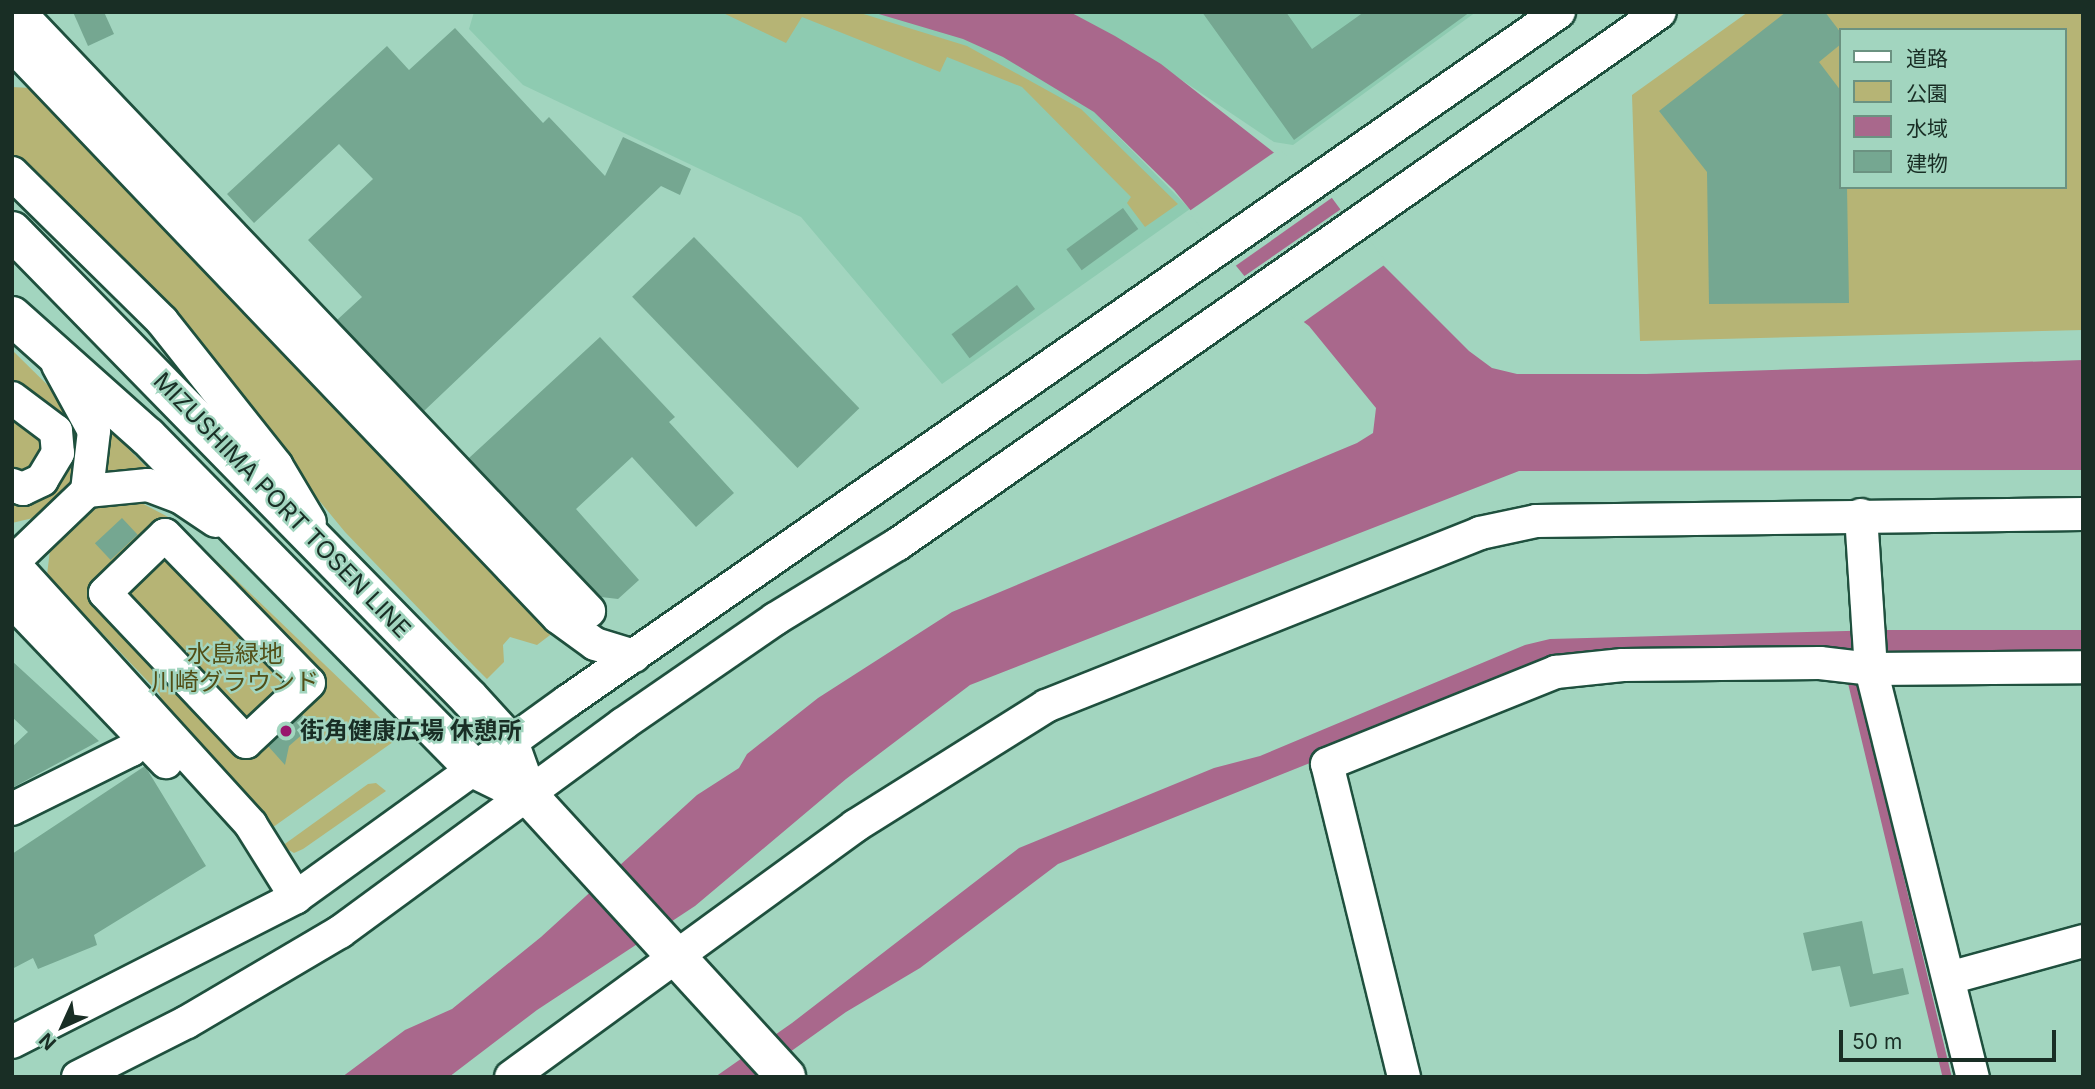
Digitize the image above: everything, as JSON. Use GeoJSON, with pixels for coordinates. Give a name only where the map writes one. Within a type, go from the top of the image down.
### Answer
{"type":"FeatureCollection","features":[{"type":"Feature","properties":{"kind":"main road","name":"MIZUSHIMA PORT TOSEN LINE"},"geometry":{"type":"LineString","coordinates":[[12,230],[323,544],[509,742],[528,795]]}},
{"type":"Feature","properties":{"kind":"main road","name":"MIZUSHIMA PORT TOSEN LINE"},"geometry":{"type":"LineString","coordinates":[[12,316],[148,437],[473,768],[528,795],[771,1061]]}},
{"type":"Feature","properties":{"kind":"street"},"geometry":{"type":"LineString","coordinates":[[19,12],[589,611]]}},
{"type":"Feature","properties":{"kind":"street"},"geometry":{"type":"LineString","coordinates":[[12,1042],[296,897],[509,742],[1320,181],[1559,12]]}},
{"type":"Feature","properties":{"kind":"street"},"geometry":{"type":"LineString","coordinates":[[78,1077],[281,968],[775,619],[898,544],[1660,12]]}},
{"type":"Feature","properties":{"kind":"street"},"geometry":{"type":"LineString","coordinates":[[15,53],[410,466],[434,484],[558,617],[595,643],[634,656]]}},
{"type":"Feature","properties":{"kind":"street"},"geometry":{"type":"LineString","coordinates":[[12,173],[162,321],[276,465],[323,544]]}},
{"type":"Feature","properties":{"kind":"street"},"geometry":{"type":"LineString","coordinates":[[46,348],[71,383],[94,431],[87,491]]}},
{"type":"Feature","properties":{"kind":"street"},"geometry":{"type":"LineString","coordinates":[[12,398],[56,430],[58,453],[42,480],[23,489],[12,485]]}},
{"type":"Feature","properties":{"kind":"street"},"geometry":{"type":"LineString","coordinates":[[245,855],[227,823],[151,732],[143,701],[13,562],[87,491],[148,485],[180,497],[250,542]]}},
{"type":"Feature","properties":{"kind":"street"},"geometry":{"type":"LineString","coordinates":[[511,1077],[667,948],[1046,706],[1480,533],[1535,522],[2083,514]]}},
{"type":"Feature","properties":{"kind":"street"},"geometry":{"type":"LineString","coordinates":[[1861,516],[1866,629],[1860,666],[1950,978],[1973,1077]]}},
{"type":"Feature","properties":{"kind":"street"},"geometry":{"type":"LineString","coordinates":[[165,535],[309,684],[246,742],[105,593],[165,535]]}},
{"type":"Feature","properties":{"kind":"street"},"geometry":{"type":"LineString","coordinates":[[12,601],[251,825],[296,897]]}},
{"type":"Feature","properties":{"kind":"street"},"geometry":{"type":"LineString","coordinates":[[1404,1077],[1327,764],[1556,672],[1623,665],[2083,667]]}},
{"type":"Feature","properties":{"kind":"street"},"geometry":{"type":"LineString","coordinates":[[12,809],[131,750],[151,732]]}},
{"type":"Feature","properties":{"kind":"street"},"geometry":{"type":"LineString","coordinates":[[1950,978],[2083,941]]}},
{"type":"Feature","properties":{"kind":"shaded area"},"geometry":{"type":"Polygon","coordinates":[[[474,12],[1476,12],[1293,145],[1274,142],[1140,52],[1102,120],[1190,209],[942,384],[801,217],[523,85],[469,29],[474,12]]]}},
{"type":"Feature","properties":{"kind":"green space"},"geometry":{"type":"Polygon","coordinates":[[[721,12],[857,12],[967,46],[1081,109],[1178,204],[1145,227],[1127,203],[1131,197],[1022,87],[947,57],[940,72],[802,17],[786,43],[721,12]]]}},
{"type":"Feature","properties":{"kind":"green space"},"geometry":{"type":"Polygon","coordinates":[[[1748,12],[2083,12],[2083,330],[1640,341],[1632,95],[1748,12]]]}},
{"type":"Feature","properties":{"kind":"green space"},"geometry":{"type":"Polygon","coordinates":[[[12,87],[31,88],[403,481],[433,495],[558,629],[537,645],[510,637],[503,645],[504,662],[487,679],[345,532],[123,262],[12,156],[12,87]]]}},
{"type":"Feature","properties":{"kind":"green space"},"geometry":{"type":"Polygon","coordinates":[[[12,350],[75,412],[83,435],[79,480],[33,518],[12,523],[12,350]]]}},
{"type":"Feature","properties":{"kind":"green space"},"geometry":{"type":"Polygon","coordinates":[[[102,422],[157,478],[96,484],[110,454],[102,422]]]}},
{"type":"Feature","properties":{"kind":"green space","name":"水島緑地 川崎グラウンド"},"geometry":{"type":"Polygon","coordinates":[[[132,498],[174,520],[400,737],[269,830],[171,726],[159,693],[47,575],[50,550],[97,507],[132,498]]]}},
{"type":"Feature","properties":{"kind":"green space"},"geometry":{"type":"Polygon","coordinates":[[[376,783],[386,791],[303,849],[294,853],[282,846],[368,784],[376,783]]]}},
{"type":"Feature","properties":{"kind":"water"},"geometry":{"type":"Polygon","coordinates":[[[872,12],[1070,12],[1115,36],[1161,64],[1332,198],[1377,259],[1469,351],[1492,368],[1517,374],[1646,374],[2083,360],[2083,470],[1519,471],[970,685],[846,779],[695,906],[537,1010],[449,1077],[342,1077],[405,1030],[452,1009],[541,937],[697,795],[739,768],[747,754],[818,698],[952,612],[1357,443],[1373,433],[1376,408],[1309,326],[1246,278],[1174,190],[1094,112],[1003,57],[963,39],[872,12]]]}},
{"type":"Feature","properties":{"kind":"water"},"geometry":{"type":"Polygon","coordinates":[[[1885,630],[2083,630],[2083,655],[1607,656],[1315,761],[1058,864],[920,968],[846,1012],[755,1077],[715,1077],[792,1023],[1019,848],[1214,768],[1260,756],[1525,645],[1550,639],[1885,630]]]}},
{"type":"Feature","properties":{"kind":"pier"},"geometry":{"type":"Polygon","coordinates":[[[1279,149],[1333,197],[1234,267],[1188,212],[1279,149]]]}},
{"type":"Feature","properties":{"kind":"pier"},"geometry":{"type":"Polygon","coordinates":[[[1344,207],[1387,263],[1301,324],[1243,277],[1344,207]]]}},
{"type":"Feature","properties":{"kind":"building"},"geometry":{"type":"Polygon","coordinates":[[[73,12],[104,12],[114,34],[88,46],[73,12]]]}},
{"type":"Feature","properties":{"kind":"building"},"geometry":{"type":"Polygon","coordinates":[[[1202,12],[1286,12],[1312,49],[1364,12],[1470,12],[1294,140],[1202,12]]]}},
{"type":"Feature","properties":{"kind":"building"},"geometry":{"type":"Polygon","coordinates":[[[1786,12],[1825,12],[1840,32],[1840,45],[1819,62],[1840,90],[1840,189],[1847,189],[1849,303],[1709,304],[1707,172],[1659,111],[1786,12]]]}},
{"type":"Feature","properties":{"kind":"building"},"geometry":{"type":"Polygon","coordinates":[[[455,28],[543,123],[549,117],[605,176],[623,137],[691,169],[680,195],[661,186],[424,411],[337,320],[362,297],[308,240],[373,179],[339,144],[254,223],[227,194],[387,46],[409,70],[455,28]]]}},
{"type":"Feature","properties":{"kind":"building"},"geometry":{"type":"Polygon","coordinates":[[[1123,208],[1138,229],[1082,270],[1066,249],[1123,208]]]}},
{"type":"Feature","properties":{"kind":"building"},"geometry":{"type":"Polygon","coordinates":[[[694,237],[859,408],[797,468],[632,297],[694,237]]]}},
{"type":"Feature","properties":{"kind":"building"},"geometry":{"type":"Polygon","coordinates":[[[1017,285],[1035,309],[970,358],[952,334],[1017,285]]]}},
{"type":"Feature","properties":{"kind":"building"},"geometry":{"type":"Polygon","coordinates":[[[600,337],[675,417],[669,422],[734,493],[696,527],[632,457],[576,509],[639,580],[618,599],[601,597],[469,458],[600,337]]]}},
{"type":"Feature","properties":{"kind":"building"},"geometry":{"type":"Polygon","coordinates":[[[122,518],[138,535],[111,560],[95,543],[122,518]]]}},
{"type":"Feature","properties":{"kind":"building"},"geometry":{"type":"Polygon","coordinates":[[[12,661],[99,741],[12,788],[12,747],[28,732],[12,717],[12,661]]]}},
{"type":"Feature","properties":{"kind":"building"},"geometry":{"type":"Polygon","coordinates":[[[302,715],[312,726],[289,746],[285,765],[268,746],[302,715]]]}},
{"type":"Feature","properties":{"kind":"building"},"geometry":{"type":"Polygon","coordinates":[[[145,766],[206,866],[94,935],[97,945],[38,969],[33,958],[12,969],[12,854],[145,766]]]}},
{"type":"Feature","properties":{"kind":"building"},"geometry":{"type":"Polygon","coordinates":[[[1862,921],[1873,974],[1903,968],[1909,994],[1850,1007],[1840,966],[1812,971],[1803,933],[1862,921]]]}},
{"type":"Feature","properties":{"kind":"waterway"},"geometry":{"type":"LineString","coordinates":[[1850,674],[1947,1077]]}},
{"type":"Feature","properties":{"kind":"place","name":"街角健康広場 休憩所"},"geometry":{"type":"Point","coordinates":[286,731]}}]}
